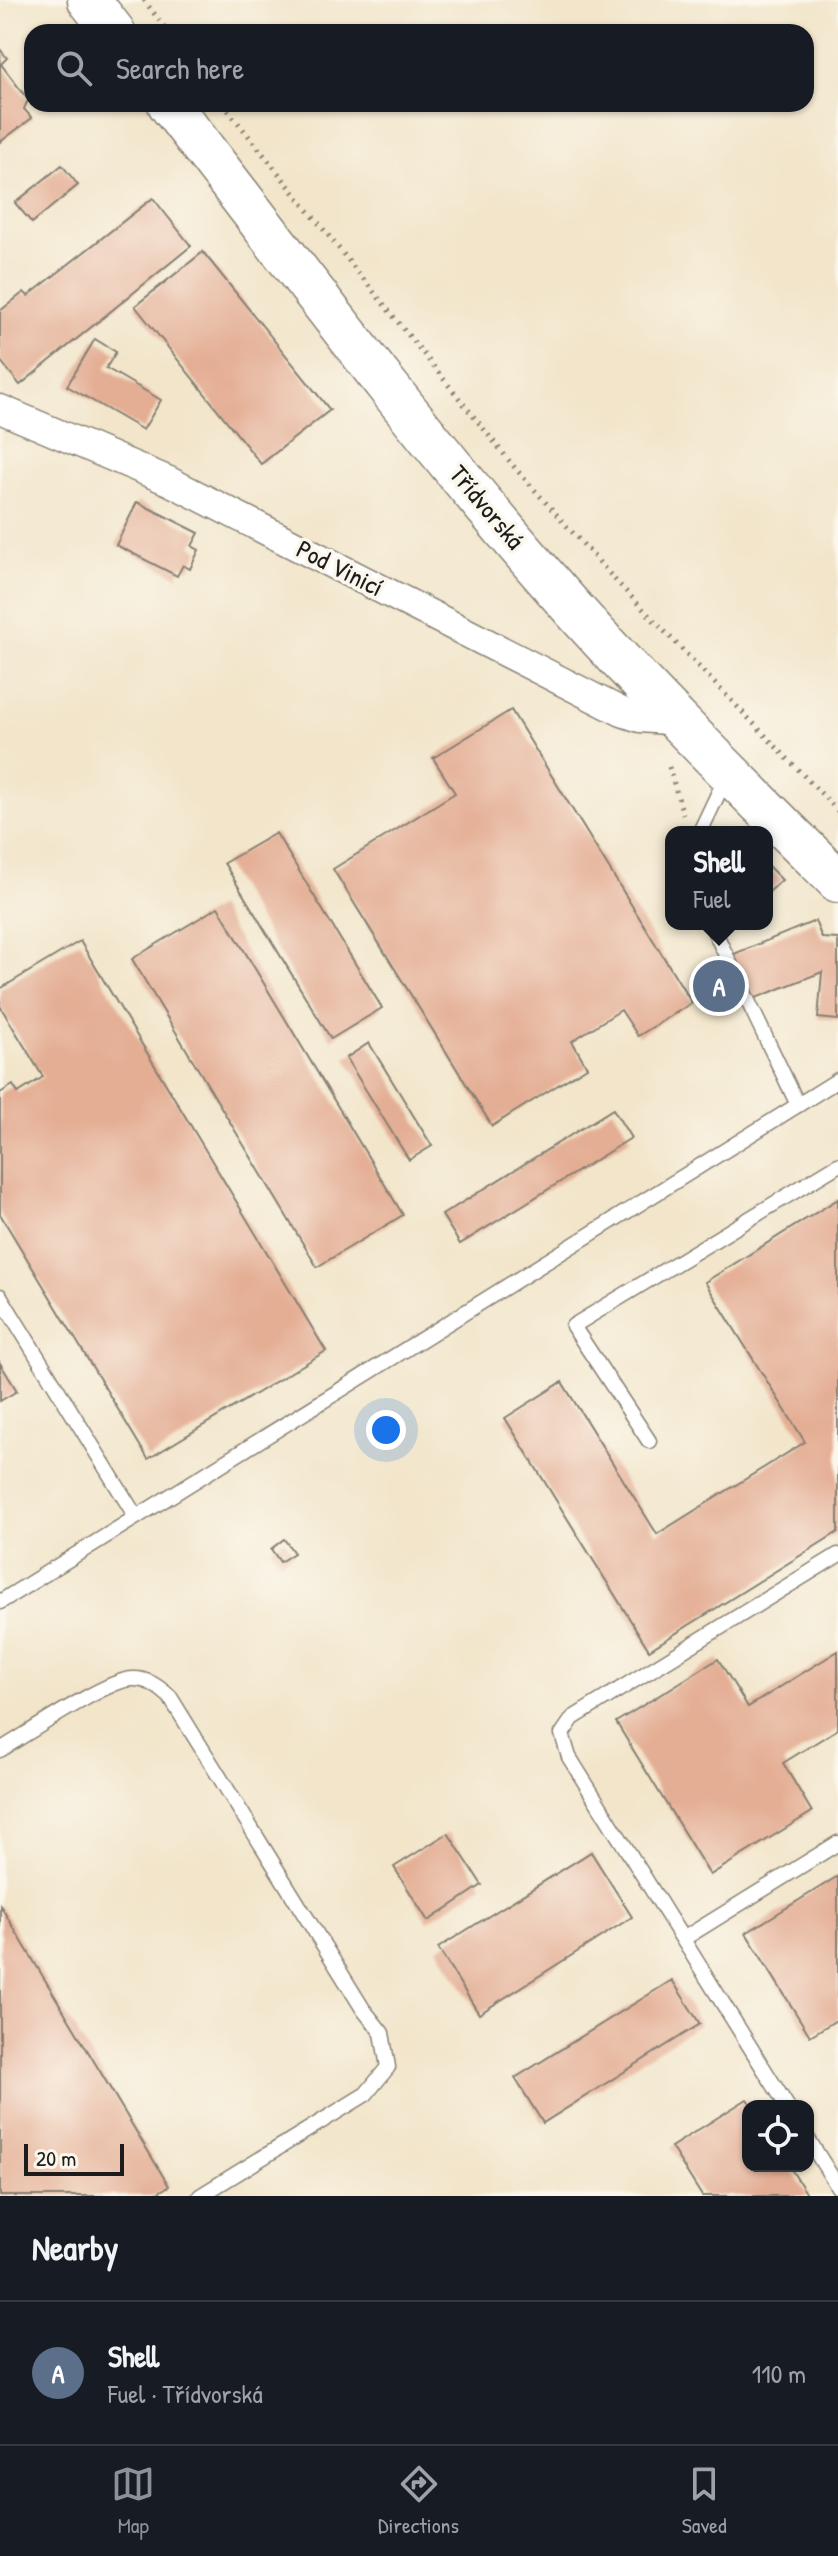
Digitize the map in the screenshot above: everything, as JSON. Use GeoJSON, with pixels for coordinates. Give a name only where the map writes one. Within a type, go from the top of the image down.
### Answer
{"type":"FeatureCollection","features":[{"type":"Feature","properties":{"kind":"main road"},"geometry":{"type":"LineString","coordinates":[[89,0],[108,24]]}},
{"type":"Feature","properties":{"kind":"main road","name":"Třídvorská"},"geometry":{"type":"LineString","coordinates":[[175,112],[454,469],[586,624],[838,881]]}},
{"type":"Feature","properties":{"kind":"street","name":"Pod Vinicí"},"geometry":{"type":"LineString","coordinates":[[0,409],[169,481],[622,712],[640,718],[680,721]]}},
{"type":"Feature","properties":{"kind":"lane"},"geometry":{"type":"LineString","coordinates":[[703,826],[729,771]]}},
{"type":"Feature","properties":{"kind":"lane"},"geometry":{"type":"LineString","coordinates":[[714,930],[798,1105]]}},
{"type":"Feature","properties":{"kind":"lane"},"geometry":{"type":"LineString","coordinates":[[0,1602],[838,1080]]}},
{"type":"Feature","properties":{"kind":"lane"},"geometry":{"type":"LineString","coordinates":[[649,1441],[573,1326],[838,1165]]}},
{"type":"Feature","properties":{"kind":"lane"},"geometry":{"type":"LineString","coordinates":[[0,1296],[136,1517]]}},
{"type":"Feature","properties":{"kind":"lane"},"geometry":{"type":"LineString","coordinates":[[783,2100],[569,1757],[562,1734],[573,1718],[838,1555]]}},
{"type":"Feature","properties":{"kind":"lane"},"geometry":{"type":"LineString","coordinates":[[0,1750],[116,1683],[141,1679],[157,1686],[170,1697],[363,2009],[382,2033],[388,2067],[366,2094],[200,2196]]}},
{"type":"Feature","properties":{"kind":"lane"},"geometry":{"type":"LineString","coordinates":[[683,1939],[838,1843]]}},
{"type":"Feature","properties":{"kind":"lane"},"geometry":{"type":"LineString","coordinates":[[814,2149],[838,2187]]}},
{"type":"Feature","properties":{"kind":"path"},"geometry":{"type":"LineString","coordinates":[[144,0],[162,24]]}},
{"type":"Feature","properties":{"kind":"path"},"geometry":{"type":"LineString","coordinates":[[229,112],[515,468],[616,581],[838,811]]}},
{"type":"Feature","properties":{"kind":"path"},"geometry":{"type":"LineString","coordinates":[[667,760],[683,815]]}},
{"type":"Feature","properties":{"kind":"building"},"geometry":{"type":"Polygon","coordinates":[[[0,49],[7,58],[1,64],[24,95],[24,112],[32,118],[0,142],[0,49]]]}},
{"type":"Feature","properties":{"kind":"building"},"geometry":{"type":"Polygon","coordinates":[[[62,165],[78,185],[32,223],[15,203],[62,165]]]}},
{"type":"Feature","properties":{"kind":"building"},"geometry":{"type":"Polygon","coordinates":[[[153,198],[191,246],[20,385],[0,360],[0,311],[24,292],[28,296],[153,198]]]}},
{"type":"Feature","properties":{"kind":"building"},"geometry":{"type":"Polygon","coordinates":[[[203,252],[330,410],[261,464],[135,306],[203,252]]]}},
{"type":"Feature","properties":{"kind":"building"},"geometry":{"type":"Polygon","coordinates":[[[95,339],[116,352],[106,368],[161,400],[143,430],[67,386],[95,339]]]}},
{"type":"Feature","properties":{"kind":"building"},"geometry":{"type":"Polygon","coordinates":[[[137,502],[199,533],[192,546],[199,550],[190,569],[183,565],[177,576],[116,545],[137,502]]]}},
{"type":"Feature","properties":{"kind":"building"},"geometry":{"type":"Polygon","coordinates":[[[511,710],[692,1003],[638,1036],[621,1010],[572,1041],[587,1067],[492,1126],[333,869],[455,793],[433,758],[511,710]]]}},
{"type":"Feature","properties":{"kind":"building"},"geometry":{"type":"Polygon","coordinates":[[[276,833],[382,1008],[331,1039],[224,863],[276,833]]]}},
{"type":"Feature","properties":{"kind":"building"},"geometry":{"type":"Polygon","coordinates":[[[773,871],[782,880],[773,888],[773,871]]]}},
{"type":"Feature","properties":{"kind":"building"},"geometry":{"type":"Polygon","coordinates":[[[218,907],[403,1215],[317,1267],[132,959],[218,907]]]}},
{"type":"Feature","properties":{"kind":"building"},"geometry":{"type":"Polygon","coordinates":[[[815,921],[822,938],[838,939],[838,1020],[818,1018],[822,972],[720,1012],[702,967],[815,921]]]}},
{"type":"Feature","properties":{"kind":"building"},"geometry":{"type":"Polygon","coordinates":[[[80,941],[326,1351],[148,1459],[0,1214],[0,1093],[13,1085],[18,1093],[43,1077],[0,1006],[0,989],[80,941]]]}},
{"type":"Feature","properties":{"kind":"building"},"geometry":{"type":"Polygon","coordinates":[[[369,1043],[432,1146],[409,1160],[346,1058],[369,1043]]]}},
{"type":"Feature","properties":{"kind":"building"},"geometry":{"type":"Polygon","coordinates":[[[613,1109],[631,1138],[460,1244],[442,1215],[613,1109]]]}},
{"type":"Feature","properties":{"kind":"building"},"geometry":{"type":"Polygon","coordinates":[[[838,1199],[838,1532],[649,1650],[505,1418],[562,1382],[657,1534],[805,1442],[705,1282],[838,1199]]]}},
{"type":"Feature","properties":{"kind":"building"},"geometry":{"type":"Polygon","coordinates":[[[0,1363],[17,1391],[0,1401],[0,1363]]]}},
{"type":"Feature","properties":{"kind":"building"},"geometry":{"type":"Polygon","coordinates":[[[284,1539],[294,1553],[280,1562],[271,1549],[284,1539]]]}},
{"type":"Feature","properties":{"kind":"building"},"geometry":{"type":"Polygon","coordinates":[[[838,1651],[838,1729],[783,1763],[812,1812],[710,1875],[616,1722],[718,1659],[748,1707],[838,1651]]]}},
{"type":"Feature","properties":{"kind":"building"},"geometry":{"type":"Polygon","coordinates":[[[448,1833],[482,1885],[428,1921],[394,1867],[448,1833]]]}},
{"type":"Feature","properties":{"kind":"building"},"geometry":{"type":"Polygon","coordinates":[[[591,1852],[632,1917],[479,2014],[438,1948],[591,1852]]]}},
{"type":"Feature","properties":{"kind":"building"},"geometry":{"type":"Polygon","coordinates":[[[838,1876],[838,2019],[810,2036],[746,1933],[838,1876]]]}},
{"type":"Feature","properties":{"kind":"building"},"geometry":{"type":"Polygon","coordinates":[[[0,1905],[169,2186],[152,2196],[0,2196],[0,1905]]]}},
{"type":"Feature","properties":{"kind":"building"},"geometry":{"type":"Polygon","coordinates":[[[672,1980],[700,2024],[543,2123],[515,2078],[672,1980]]]}},
{"type":"Feature","properties":{"kind":"building"},"geometry":{"type":"Polygon","coordinates":[[[742,2102],[742,2172],[793,2172],[808,2196],[702,2196],[671,2147],[742,2102]]]}},
{"type":"Feature","properties":{"kind":"place","name":"Shell"},"geometry":{"type":"Point","coordinates":[719,986]}}]}
